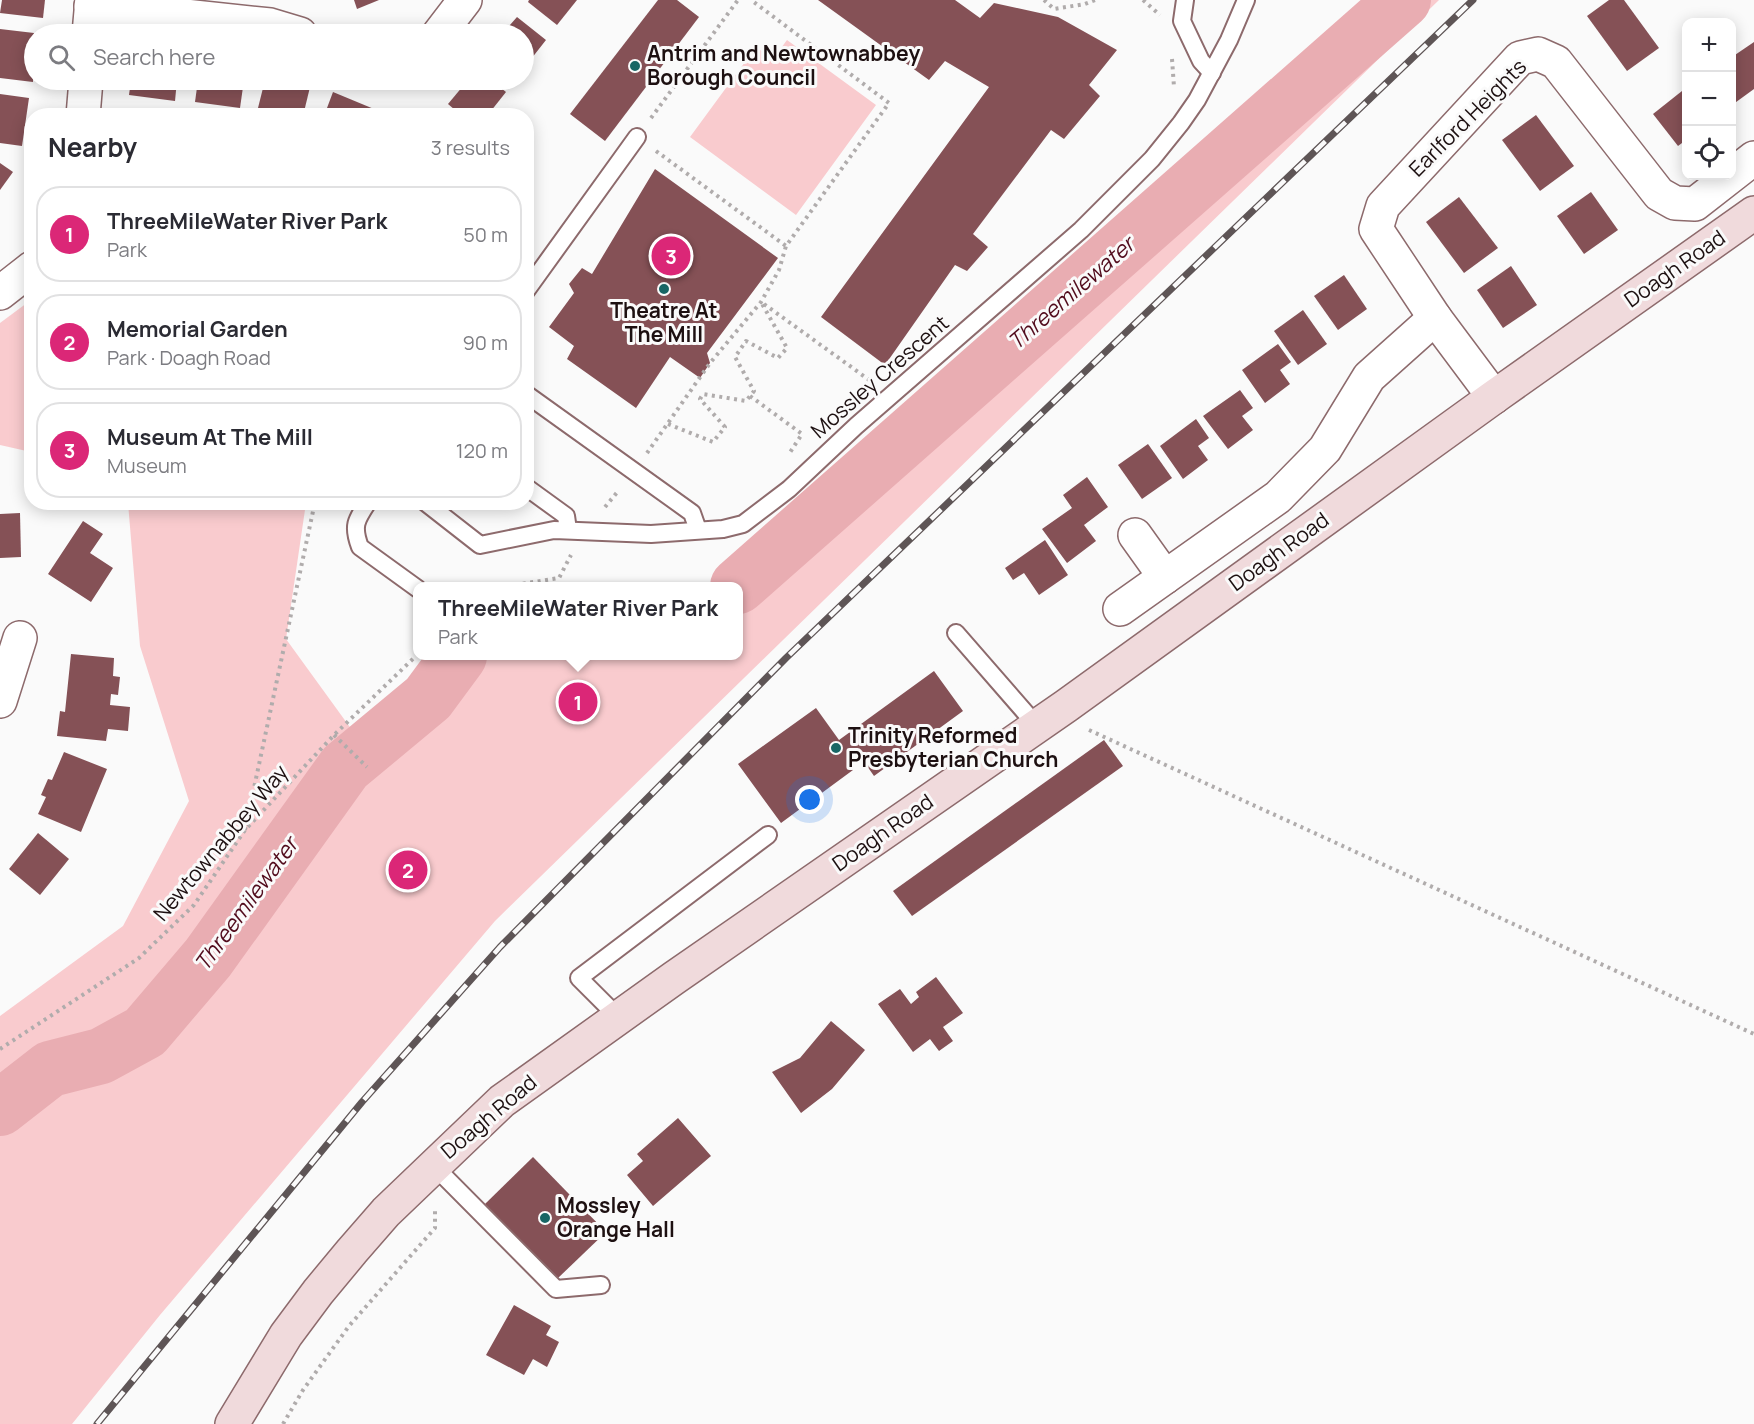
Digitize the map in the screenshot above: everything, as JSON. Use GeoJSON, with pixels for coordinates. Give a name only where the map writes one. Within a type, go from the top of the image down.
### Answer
{"type":"FeatureCollection","features":[{"type":"Feature","properties":{"kind":"main road","name":"Doagh Road"},"geometry":{"type":"LineString","coordinates":[[232,1424],[286,1335],[318,1292],[386,1212],[502,1101],[618,1017],[1066,706],[1494,397],[1754,213]]}},
{"type":"Feature","properties":{"kind":"street"},"geometry":{"type":"LineString","coordinates":[[447,24],[465,0]]}},
{"type":"Feature","properties":{"kind":"street"},"geometry":{"type":"LineString","coordinates":[[91,13],[255,24]]}},
{"type":"Feature","properties":{"kind":"street","name":"Earlford Heights"},"geometry":{"type":"LineString","coordinates":[[1494,397],[1435,318],[1376,229],[1383,206],[1520,58],[1538,54],[1556,63],[1659,194],[1675,203],[1695,204],[1754,159]]}},
{"type":"Feature","properties":{"kind":"street"},"geometry":{"type":"LineString","coordinates":[[84,108],[85,90]]}},
{"type":"Feature","properties":{"kind":"street"},"geometry":{"type":"LineString","coordinates":[[0,293],[24,274]]}},
{"type":"Feature","properties":{"kind":"street"},"geometry":{"type":"LineString","coordinates":[[1120,609],[1278,497],[1325,449],[1369,377],[1435,318]]}},
{"type":"Feature","properties":{"kind":"street"},"geometry":{"type":"LineString","coordinates":[[1135,535],[1165,577]]}},
{"type":"Feature","properties":{"kind":"street"},"geometry":{"type":"LineString","coordinates":[[3,681],[20,638]]}},
{"type":"Feature","properties":{"kind":"lane"},"geometry":{"type":"LineString","coordinates":[[1185,0],[1182,21],[1201,61],[1212,73]]}},
{"type":"Feature","properties":{"kind":"lane","name":"Mossley Crescent"},"geometry":{"type":"LineString","coordinates":[[435,510],[480,545],[554,530],[651,534],[723,529],[743,524],[789,489],[856,426],[1081,230],[1152,159],[1197,100],[1229,40],[1246,0]]}},
{"type":"Feature","properties":{"kind":"lane"},"geometry":{"type":"LineString","coordinates":[[534,280],[637,137]]}},
{"type":"Feature","properties":{"kind":"lane"},"geometry":{"type":"LineString","coordinates":[[534,400],[692,513],[698,531]]}},
{"type":"Feature","properties":{"kind":"lane"},"geometry":{"type":"LineString","coordinates":[[534,493],[566,516],[568,530]]}},
{"type":"Feature","properties":{"kind":"lane"},"geometry":{"type":"LineString","coordinates":[[363,510],[356,521],[356,536],[360,547],[413,587]]}},
{"type":"Feature","properties":{"kind":"lane"},"geometry":{"type":"LineString","coordinates":[[956,633],[1037,726]]}},
{"type":"Feature","properties":{"kind":"lane"},"geometry":{"type":"LineString","coordinates":[[618,1017],[579,978],[768,835]]}},
{"type":"Feature","properties":{"kind":"lane"},"geometry":{"type":"LineString","coordinates":[[433,1165],[556,1289],[601,1285]]}},
{"type":"Feature","properties":{"kind":"path"},"geometry":{"type":"LineString","coordinates":[[738,0],[637,137],[786,246]]}},
{"type":"Feature","properties":{"kind":"path"},"geometry":{"type":"LineString","coordinates":[[752,0],[889,104],[786,246],[779,270],[761,302],[710,363],[668,423],[713,442],[725,427],[700,399],[703,394],[746,401],[754,391],[735,357],[746,341],[778,358],[787,348],[761,302]]}},
{"type":"Feature","properties":{"kind":"path"},"geometry":{"type":"LineString","coordinates":[[1044,0],[1054,9],[1095,0]]}},
{"type":"Feature","properties":{"kind":"path"},"geometry":{"type":"LineString","coordinates":[[1143,0],[1162,18]]}},
{"type":"Feature","properties":{"kind":"path"},"geometry":{"type":"LineString","coordinates":[[761,302],[876,384]]}},
{"type":"Feature","properties":{"kind":"path"},"geometry":{"type":"LineString","coordinates":[[750,396],[802,434],[786,458],[808,471]]}},
{"type":"Feature","properties":{"kind":"path"},"geometry":{"type":"LineString","coordinates":[[245,831],[313,510]]}},
{"type":"Feature","properties":{"kind":"path"},"geometry":{"type":"LineString","coordinates":[[534,582],[559,578],[562,571]]}},
{"type":"Feature","properties":{"kind":"path","name":"Newtownabbey Way"},"geometry":{"type":"LineString","coordinates":[[0,1049],[139,958],[194,905],[245,831],[413,658]]}},
{"type":"Feature","properties":{"kind":"path"},"geometry":{"type":"LineString","coordinates":[[1066,706],[1087,729],[1754,1034]]}},
{"type":"Feature","properties":{"kind":"path"},"geometry":{"type":"LineString","coordinates":[[335,736],[367,767]]}},
{"type":"Feature","properties":{"kind":"path"},"geometry":{"type":"LineString","coordinates":[[283,1424],[303,1390],[350,1326],[435,1228],[433,1165]]}},
{"type":"Feature","properties":{"kind":"shaded area"},"geometry":{"type":"Polygon","coordinates":[[[1362,0],[1439,0],[495,921],[160,1315],[72,1424],[0,1424],[0,1016],[123,926],[189,801],[140,646],[129,510],[305,510],[286,639],[373,759],[484,660],[743,660],[743,601],[1362,0]]]}},
{"type":"Feature","properties":{"kind":"shaded area"},"geometry":{"type":"Polygon","coordinates":[[[787,40],[876,105],[796,215],[690,137],[756,47],[773,59],[787,40]]]}},
{"type":"Feature","properties":{"kind":"shaded area"},"geometry":{"type":"Polygon","coordinates":[[[24,305],[24,450],[0,445],[0,323],[24,305]]]}},
{"type":"Feature","properties":{"kind":"building"},"geometry":{"type":"Polygon","coordinates":[[[2,0],[45,0],[43,18],[0,13],[2,0]]]}},
{"type":"Feature","properties":{"kind":"building"},"geometry":{"type":"Polygon","coordinates":[[[354,0],[379,0],[357,9],[354,0]]]}},
{"type":"Feature","properties":{"kind":"building"},"geometry":{"type":"Polygon","coordinates":[[[529,0],[577,0],[557,25],[528,2],[529,0]]]}},
{"type":"Feature","properties":{"kind":"building","name":"Antrim and Newtownabbey Borough Council"},"geometry":{"type":"Polygon","coordinates":[[[658,0],[677,0],[699,17],[605,141],[570,114],[658,0]]]}},
{"type":"Feature","properties":{"kind":"building"},"geometry":{"type":"Polygon","coordinates":[[[818,0],[955,0],[980,18],[994,3],[1058,17],[1117,50],[1089,85],[1100,96],[1064,139],[1051,130],[973,234],[988,247],[967,271],[955,265],[885,365],[821,317],[989,87],[945,61],[929,80],[818,0]]]}},
{"type":"Feature","properties":{"kind":"building"},"geometry":{"type":"Polygon","coordinates":[[[1609,0],[1624,0],[1659,48],[1627,71],[1587,16],[1609,0]]]}},
{"type":"Feature","properties":{"kind":"building"},"geometry":{"type":"Polygon","coordinates":[[[517,17],[526,24],[511,24],[517,17]]]}},
{"type":"Feature","properties":{"kind":"building"},"geometry":{"type":"Polygon","coordinates":[[[0,29],[24,32],[24,81],[0,78],[0,29]]]}},
{"type":"Feature","properties":{"kind":"building"},"geometry":{"type":"Polygon","coordinates":[[[534,30],[546,40],[534,55],[534,30]]]}},
{"type":"Feature","properties":{"kind":"building"},"geometry":{"type":"Polygon","coordinates":[[[1754,42],[1754,89],[1736,102],[1736,72],[1736,54],[1754,42]]]}},
{"type":"Feature","properties":{"kind":"building"},"geometry":{"type":"Polygon","coordinates":[[[130,90],[176,90],[175,101],[129,95],[130,90]]]}},
{"type":"Feature","properties":{"kind":"building"},"geometry":{"type":"Polygon","coordinates":[[[197,90],[243,90],[240,108],[195,102],[197,90]]]}},
{"type":"Feature","properties":{"kind":"building"},"geometry":{"type":"Polygon","coordinates":[[[262,90],[309,90],[305,108],[258,108],[262,90]]]}},
{"type":"Feature","properties":{"kind":"building"},"geometry":{"type":"Polygon","coordinates":[[[460,90],[504,90],[506,92],[493,108],[453,108],[448,104],[460,90]]]}},
{"type":"Feature","properties":{"kind":"building"},"geometry":{"type":"Polygon","coordinates":[[[1682,91],[1682,143],[1678,146],[1653,114],[1682,91]]]}},
{"type":"Feature","properties":{"kind":"building"},"geometry":{"type":"Polygon","coordinates":[[[333,92],[372,108],[327,108],[333,92]]]}},
{"type":"Feature","properties":{"kind":"building"},"geometry":{"type":"Polygon","coordinates":[[[0,94],[29,98],[28,108],[24,108],[22,146],[0,143],[0,94]]]}},
{"type":"Feature","properties":{"kind":"building"},"geometry":{"type":"Polygon","coordinates":[[[1536,115],[1574,166],[1540,191],[1502,140],[1536,115]]]}},
{"type":"Feature","properties":{"kind":"building"},"geometry":{"type":"Polygon","coordinates":[[[0,163],[13,172],[0,190],[0,163]]]}},
{"type":"Feature","properties":{"kind":"building","name":"Theatre At The Mill"},"geometry":{"type":"Polygon","coordinates":[[[655,169],[778,258],[707,353],[710,363],[700,378],[670,357],[636,408],[567,359],[574,346],[549,327],[574,293],[569,284],[582,268],[592,274],[655,169]]]}},
{"type":"Feature","properties":{"kind":"building"},"geometry":{"type":"Polygon","coordinates":[[[1591,192],[1618,230],[1584,254],[1557,216],[1591,192]]]}},
{"type":"Feature","properties":{"kind":"building"},"geometry":{"type":"Polygon","coordinates":[[[1459,197],[1498,248],[1464,273],[1426,222],[1459,197]]]}},
{"type":"Feature","properties":{"kind":"building"},"geometry":{"type":"Polygon","coordinates":[[[1511,266],[1537,305],[1503,328],[1477,290],[1511,266]]]}},
{"type":"Feature","properties":{"kind":"building"},"geometry":{"type":"Polygon","coordinates":[[[1344,275],[1367,309],[1338,330],[1314,296],[1344,275]]]}},
{"type":"Feature","properties":{"kind":"building"},"geometry":{"type":"Polygon","coordinates":[[[1303,310],[1327,344],[1298,365],[1274,331],[1303,310]]]}},
{"type":"Feature","properties":{"kind":"building"},"geometry":{"type":"Polygon","coordinates":[[[1278,344],[1291,362],[1280,370],[1290,384],[1265,403],[1242,370],[1278,344]]]}},
{"type":"Feature","properties":{"kind":"building"},"geometry":{"type":"Polygon","coordinates":[[[1240,390],[1253,408],[1242,416],[1253,430],[1228,449],[1203,416],[1240,390]]]}},
{"type":"Feature","properties":{"kind":"building"},"geometry":{"type":"Polygon","coordinates":[[[1196,419],[1209,438],[1198,446],[1208,460],[1183,479],[1160,446],[1196,419]]]}},
{"type":"Feature","properties":{"kind":"building"},"geometry":{"type":"Polygon","coordinates":[[[1148,444],[1172,478],[1142,499],[1118,465],[1148,444]]]}},
{"type":"Feature","properties":{"kind":"building"},"geometry":{"type":"Polygon","coordinates":[[[1087,477],[1108,507],[1084,525],[1096,541],[1067,563],[1042,529],[1072,508],[1063,495],[1087,477]]]}},
{"type":"Feature","properties":{"kind":"building"},"geometry":{"type":"Polygon","coordinates":[[[20,513],[21,557],[0,558],[0,514],[20,513]]]}},
{"type":"Feature","properties":{"kind":"building"},"geometry":{"type":"Polygon","coordinates":[[[83,521],[103,534],[90,553],[113,568],[91,602],[48,574],[83,521]]]}},
{"type":"Feature","properties":{"kind":"building"},"geometry":{"type":"Polygon","coordinates":[[[1045,540],[1068,575],[1039,595],[1024,573],[1013,580],[1005,568],[1045,540]]]}},
{"type":"Feature","properties":{"kind":"building"},"geometry":{"type":"Polygon","coordinates":[[[71,654],[114,658],[113,676],[120,677],[118,695],[111,694],[110,705],[130,707],[128,731],[108,729],[106,741],[57,736],[60,711],[65,712],[71,654]]]}},
{"type":"Feature","properties":{"kind":"building","name":"Trinity Reformed Presbyterian Church"},"geometry":{"type":"Polygon","coordinates":[[[934,671],[963,711],[874,776],[860,756],[849,764],[853,770],[781,823],[738,764],[816,708],[839,740],[934,671]]]}},
{"type":"Feature","properties":{"kind":"building"},"geometry":{"type":"Polygon","coordinates":[[[1104,740],[1123,766],[912,916],[893,891],[1104,740]]]}},
{"type":"Feature","properties":{"kind":"building"},"geometry":{"type":"Polygon","coordinates":[[[64,752],[107,769],[81,832],[38,814],[46,797],[41,795],[48,779],[52,780],[64,752]]]}},
{"type":"Feature","properties":{"kind":"building"},"geometry":{"type":"Polygon","coordinates":[[[38,833],[69,859],[40,895],[9,869],[38,833]]]}},
{"type":"Feature","properties":{"kind":"building"},"geometry":{"type":"Polygon","coordinates":[[[936,977],[963,1013],[943,1027],[953,1041],[939,1051],[930,1039],[913,1052],[878,1004],[900,989],[911,1004],[919,997],[916,992],[936,977]]]}},
{"type":"Feature","properties":{"kind":"building"},"geometry":{"type":"Polygon","coordinates":[[[831,1021],[865,1050],[832,1089],[801,1113],[772,1072],[800,1058],[831,1021]]]}},
{"type":"Feature","properties":{"kind":"building"},"geometry":{"type":"Polygon","coordinates":[[[678,1118],[711,1156],[653,1206],[627,1175],[643,1161],[637,1154],[678,1118]]]}},
{"type":"Feature","properties":{"kind":"building","name":"Mossley Orange Hall"},"geometry":{"type":"Polygon","coordinates":[[[533,1157],[606,1232],[557,1279],[485,1204],[533,1157]]]}},
{"type":"Feature","properties":{"kind":"building"},"geometry":{"type":"Polygon","coordinates":[[[514,1305],[551,1326],[546,1335],[559,1342],[547,1367],[533,1359],[524,1375],[486,1355],[514,1305]]]}},
{"type":"Feature","properties":{"kind":"waterway","name":"Threemilewater"},"geometry":{"type":"LineString","coordinates":[[743,582],[1403,0]]}},
{"type":"Feature","properties":{"kind":"waterway","name":"Threemilewater"},"geometry":{"type":"LineString","coordinates":[[0,1108],[50,1069],[101,1056],[145,1032],[208,958],[345,767],[428,698],[456,660]]}},
{"type":"Feature","properties":{"kind":"railway"},"geometry":{"type":"LineString","coordinates":[[97,1424],[362,1102],[500,947],[786,658],[1473,0]]}},
{"type":"Feature","properties":{"kind":"place","name":"Antrim and Newtownabbey Borough Council"},"geometry":{"type":"Point","coordinates":[635,66]}},
{"type":"Feature","properties":{"kind":"place","name":"Museum At The Mill"},"geometry":{"type":"Point","coordinates":[671,256]}},
{"type":"Feature","properties":{"kind":"place","name":"Theatre At The Mill"},"geometry":{"type":"Point","coordinates":[664,289]}},
{"type":"Feature","properties":{"kind":"place","name":"ThreeMileWater River Park"},"geometry":{"type":"Point","coordinates":[578,702]}},
{"type":"Feature","properties":{"kind":"place","name":"Trinity Reformed Presbyterian Church"},"geometry":{"type":"Point","coordinates":[836,748]}},
{"type":"Feature","properties":{"kind":"place","name":"Memorial Garden"},"geometry":{"type":"Point","coordinates":[408,870]}},
{"type":"Feature","properties":{"kind":"place","name":"Mossley Orange Hall"},"geometry":{"type":"Point","coordinates":[545,1218]}}]}
